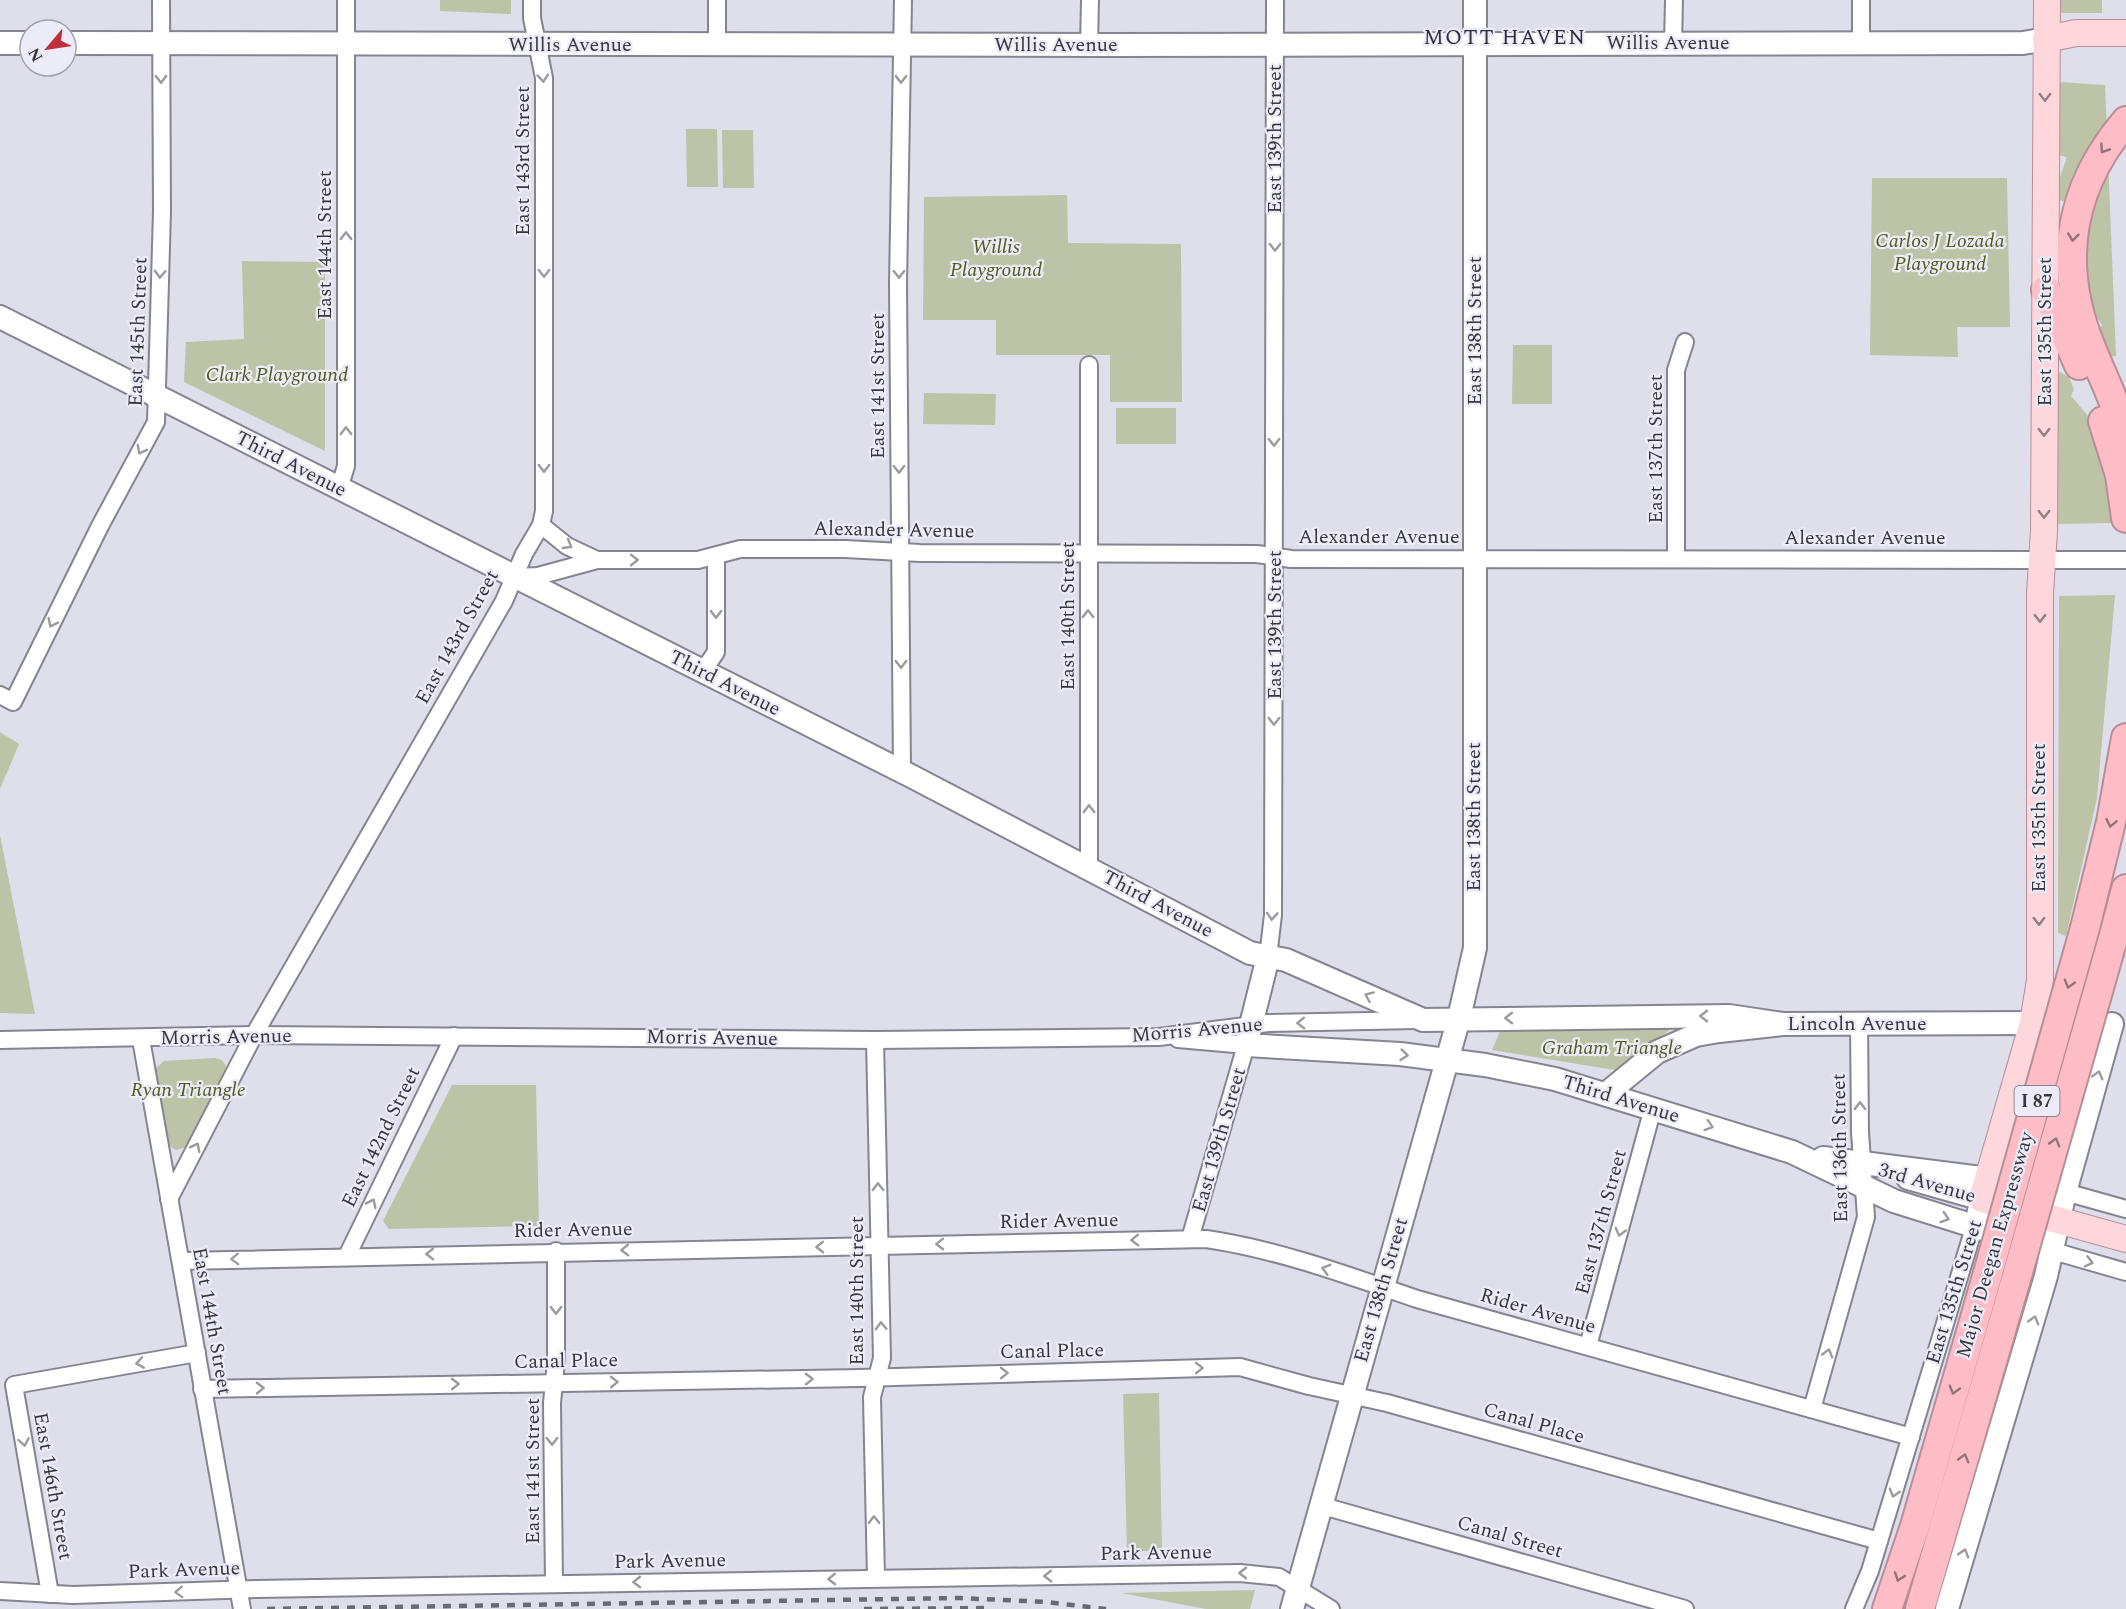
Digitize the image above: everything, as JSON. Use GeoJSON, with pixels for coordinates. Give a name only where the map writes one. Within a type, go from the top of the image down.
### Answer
{"type":"FeatureCollection","features":[{"type":"Feature","properties":{"kind":"highway"},"geometry":{"type":"LineString","coordinates":[[2126,121],[2106,146],[2087,180],[2073,229],[2074,287],[2089,343],[2118,412],[2126,440]]}},
{"type":"Feature","properties":{"kind":"highway"},"geometry":{"type":"LineString","coordinates":[[2046,290],[2105,427],[2120,474],[2125,510]]}},
{"type":"Feature","properties":{"kind":"highway","name":"Major Deegan Expressway"},"geometry":{"type":"LineString","coordinates":[[1887,1609],[1915,1526],[2085,928],[2111,822],[2126,738]]}},
{"type":"Feature","properties":{"kind":"highway","name":"Major Deegan Expressway"},"geometry":{"type":"LineString","coordinates":[[1920,1609],[2126,889]]}},
{"type":"Feature","properties":{"kind":"main road","name":"East 138th Street"},"geometry":{"type":"LineString","coordinates":[[1292,1609],[1323,1506],[1351,1394],[1459,1018],[1472,964],[1475,932],[1475,0]]}},
{"type":"Feature","properties":{"kind":"main road","name":"East 135th Street"},"geometry":{"type":"LineString","coordinates":[[1974,1228],[2033,1023],[2040,980],[2039,639],[2046,290],[2047,0]]}},
{"type":"Feature","properties":{"kind":"main road"},"geometry":{"type":"LineString","coordinates":[[2046,39],[2076,33],[2114,33]]}},
{"type":"Feature","properties":{"kind":"main road","name":"Willis Avenue"},"geometry":{"type":"LineString","coordinates":[[78,43],[1275,45],[2023,43],[2046,39]]}},
{"type":"Feature","properties":{"kind":"main road"},"geometry":{"type":"LineString","coordinates":[[0,44],[18,43]]}},
{"type":"Feature","properties":{"kind":"main road","name":"Third Avenue"},"geometry":{"type":"LineString","coordinates":[[1,319],[157,395],[902,772],[1250,953],[1286,960],[1423,1020],[1729,1016],[1783,1024]]}},
{"type":"Feature","properties":{"kind":"main road","name":"East 139th Street"},"geometry":{"type":"LineString","coordinates":[[1248,1035],[1268,957]]}},
{"type":"Feature","properties":{"kind":"main road","name":"Lincoln Avenue"},"geometry":{"type":"LineString","coordinates":[[1607,1093],[1645,1060],[1680,1040],[1719,1031],[1783,1024],[2119,1024]]}},
{"type":"Feature","properties":{"kind":"main road"},"geometry":{"type":"LineString","coordinates":[[1947,1609],[2053,1251],[2065,1192],[2119,1024]]}},
{"type":"Feature","properties":{"kind":"main road","name":"Morris Avenue"},"geometry":{"type":"LineString","coordinates":[[1248,1035],[1446,1060]]}},
{"type":"Feature","properties":{"kind":"main road","name":"Third Avenue"},"geometry":{"type":"LineString","coordinates":[[1446,1060],[1531,1073],[1607,1093],[1864,1175],[1894,1201],[2053,1251]]}},
{"type":"Feature","properties":{"kind":"main road","name":"3rd Avenue"},"geometry":{"type":"LineString","coordinates":[[1864,1175],[1985,1188],[2060,1219],[2126,1239]]}},
{"type":"Feature","properties":{"kind":"main road"},"geometry":{"type":"LineString","coordinates":[[1985,1188],[2065,1192]]}},
{"type":"Feature","properties":{"kind":"street","name":"East 145th Street"},"geometry":{"type":"LineString","coordinates":[[7,699],[156,422],[162,211],[161,0]]}},
{"type":"Feature","properties":{"kind":"street","name":"East 144th Street"},"geometry":{"type":"LineString","coordinates":[[339,489],[346,465],[346,0]]}},
{"type":"Feature","properties":{"kind":"street","name":"East 143rd Street"},"geometry":{"type":"LineString","coordinates":[[169,1199],[254,1035],[504,601],[541,525],[544,511],[544,78],[532,18],[532,0]]}},
{"type":"Feature","properties":{"kind":"street"},"geometry":{"type":"LineString","coordinates":[[717,0],[717,45]]}},
{"type":"Feature","properties":{"kind":"street","name":"East 141st Street"},"geometry":{"type":"LineString","coordinates":[[902,772],[898,272],[903,0]]}},
{"type":"Feature","properties":{"kind":"street"},"geometry":{"type":"LineString","coordinates":[[1089,45],[1090,0]]}},
{"type":"Feature","properties":{"kind":"street","name":"East 139th Street"},"geometry":{"type":"LineString","coordinates":[[1268,957],[1273,915],[1275,0]]}},
{"type":"Feature","properties":{"kind":"street"},"geometry":{"type":"LineString","coordinates":[[1673,43],[1674,0]]}},
{"type":"Feature","properties":{"kind":"street"},"geometry":{"type":"LineString","coordinates":[[1861,0],[1861,43]]}},
{"type":"Feature","properties":{"kind":"street","name":"East 137th Street"},"geometry":{"type":"LineString","coordinates":[[1676,558],[1676,370],[1684,342]]}},
{"type":"Feature","properties":{"kind":"street","name":"East 140th Street"},"geometry":{"type":"LineString","coordinates":[[1089,365],[1089,868]]}},
{"type":"Feature","properties":{"kind":"street","name":"Alexander Avenue"},"geometry":{"type":"LineString","coordinates":[[541,525],[567,546],[597,560]]}},
{"type":"Feature","properties":{"kind":"street","name":"Alexander Avenue"},"geometry":{"type":"LineString","coordinates":[[514,577],[538,576],[597,560],[698,560],[740,549],[1257,554],[1474,559],[2126,560]]}},
{"type":"Feature","properties":{"kind":"street"},"geometry":{"type":"LineString","coordinates":[[703,671],[716,652],[716,556]]}},
{"type":"Feature","properties":{"kind":"street","name":"Morris Avenue"},"geometry":{"type":"LineString","coordinates":[[0,1040],[254,1035],[875,1040],[1159,1037],[1248,1035],[1423,1020]]}},
{"type":"Feature","properties":{"kind":"street","name":"East 136th Street"},"geometry":{"type":"LineString","coordinates":[[1812,1409],[1865,1223],[1860,1132],[1859,1023]]}},
{"type":"Feature","properties":{"kind":"street","name":"East 142nd Street"},"geometry":{"type":"LineString","coordinates":[[347,1256],[454,1035]]}},
{"type":"Feature","properties":{"kind":"street","name":"East 139th Street"},"geometry":{"type":"LineString","coordinates":[[1190,1239],[1248,1035]]}},
{"type":"Feature","properties":{"kind":"street","name":"East 144th Street"},"geometry":{"type":"LineString","coordinates":[[141,1039],[240,1600]]}},
{"type":"Feature","properties":{"kind":"street","name":"East 140th Street"},"geometry":{"type":"LineString","coordinates":[[875,1040],[882,1358],[872,1397],[876,1578]]}},
{"type":"Feature","properties":{"kind":"street","name":"East 137th Street"},"geometry":{"type":"LineString","coordinates":[[1588,1346],[1653,1108]]}},
{"type":"Feature","properties":{"kind":"street"},"geometry":{"type":"LineString","coordinates":[[2065,1192],[2126,1209]]}},
{"type":"Feature","properties":{"kind":"street","name":"East 135th Street"},"geometry":{"type":"LineString","coordinates":[[1854,1609],[1880,1541],[1974,1228]]}},
{"type":"Feature","properties":{"kind":"street","name":"Rider Avenue"},"geometry":{"type":"LineString","coordinates":[[181,1261],[556,1251],[1190,1239],[1231,1243],[1382,1286],[1417,1299],[1911,1437]]}},
{"type":"Feature","properties":{"kind":"street","name":"East 141st Street"},"geometry":{"type":"LineString","coordinates":[[554,1584],[552,1403],[555,1383],[556,1251]]}},
{"type":"Feature","properties":{"kind":"street","name":"Third Avenue"},"geometry":{"type":"LineString","coordinates":[[2053,1251],[2126,1272]]}},
{"type":"Feature","properties":{"kind":"street","name":"East 146th Street"},"geometry":{"type":"LineString","coordinates":[[50,1594],[14,1385],[197,1353]]}},
{"type":"Feature","properties":{"kind":"street","name":"Canal Place"},"geometry":{"type":"LineString","coordinates":[[202,1389],[1240,1367],[1309,1386],[1351,1394],[1880,1541]]}},
{"type":"Feature","properties":{"kind":"street","name":"Canal Street"},"geometry":{"type":"LineString","coordinates":[[1323,1506],[1685,1609]]}},
{"type":"Feature","properties":{"kind":"street","name":"Park Avenue"},"geometry":{"type":"LineString","coordinates":[[0,1591],[240,1600],[554,1584],[1257,1573],[1279,1577],[1331,1609]]}},
{"type":"Feature","properties":{"kind":"green space"},"geometry":{"type":"Polygon","coordinates":[[[440,0],[511,0],[511,14],[440,11],[440,0]]]}},
{"type":"Feature","properties":{"kind":"green space"},"geometry":{"type":"Polygon","coordinates":[[[2058,0],[2102,0],[2102,13],[2058,13],[2058,0]]]}},
{"type":"Feature","properties":{"kind":"green space"},"geometry":{"type":"Polygon","coordinates":[[[2059,82],[2105,85],[2116,356],[2107,357],[2097,330],[2102,325],[2090,306],[2066,202],[2059,200],[2060,177],[2067,157],[2058,155],[2059,82]]]}},
{"type":"Feature","properties":{"kind":"green space"},"geometry":{"type":"Polygon","coordinates":[[[686,129],[717,129],[718,187],[687,187],[686,129]]]}},
{"type":"Feature","properties":{"kind":"green space"},"geometry":{"type":"Polygon","coordinates":[[[722,130],[753,130],[754,188],[723,188],[722,130]]]}},
{"type":"Feature","properties":{"kind":"green space","name":"Carlos J Lozada Playground"},"geometry":{"type":"Polygon","coordinates":[[[1872,178],[2007,178],[2010,327],[1957,327],[1958,357],[1870,355],[1872,178]]]}},
{"type":"Feature","properties":{"kind":"green space","name":"Willis Playground"},"geometry":{"type":"Polygon","coordinates":[[[1067,195],[1068,243],[1181,244],[1182,402],[1110,402],[1110,355],[996,355],[996,320],[923,320],[924,197],[1067,195]]]}},
{"type":"Feature","properties":{"kind":"green space","name":"Clark Playground"},"geometry":{"type":"Polygon","coordinates":[[[242,261],[325,262],[325,451],[184,382],[186,342],[244,339],[242,261]]]}},
{"type":"Feature","properties":{"kind":"green space"},"geometry":{"type":"Polygon","coordinates":[[[1513,345],[1552,345],[1552,404],[1512,404],[1513,345]]]}},
{"type":"Feature","properties":{"kind":"green space"},"geometry":{"type":"Polygon","coordinates":[[[2058,371],[2069,377],[2074,389],[2071,396],[2088,416],[2100,440],[2115,523],[2056,524],[2058,371]]]}},
{"type":"Feature","properties":{"kind":"green space"},"geometry":{"type":"Polygon","coordinates":[[[924,393],[996,394],[995,425],[923,424],[924,393]]]}},
{"type":"Feature","properties":{"kind":"green space"},"geometry":{"type":"Polygon","coordinates":[[[1116,408],[1176,408],[1176,444],[1116,444],[1116,408]]]}},
{"type":"Feature","properties":{"kind":"green space"},"geometry":{"type":"Polygon","coordinates":[[[2115,595],[2097,798],[2066,936],[2058,933],[2059,596],[2115,595]]]}},
{"type":"Feature","properties":{"kind":"green space"},"geometry":{"type":"Polygon","coordinates":[[[0,732],[19,744],[0,789],[0,732]]]}},
{"type":"Feature","properties":{"kind":"green space"},"geometry":{"type":"Polygon","coordinates":[[[0,835],[35,1014],[0,1013],[0,835]]]}},
{"type":"Feature","properties":{"kind":"green space","name":"Graham Triangle"},"geometry":{"type":"Polygon","coordinates":[[[1502,1027],[1674,1027],[1631,1058],[1621,1071],[1492,1050],[1502,1027]]]}},
{"type":"Feature","properties":{"kind":"green space","name":"Ryan Triangle"},"geometry":{"type":"Polygon","coordinates":[[[215,1058],[222,1060],[226,1066],[226,1074],[190,1146],[176,1150],[170,1146],[155,1069],[164,1061],[215,1058]]]}},
{"type":"Feature","properties":{"kind":"green space"},"geometry":{"type":"Polygon","coordinates":[[[452,1085],[536,1085],[539,1226],[389,1229],[383,1221],[452,1085]]]}},
{"type":"Feature","properties":{"kind":"green space"},"geometry":{"type":"Polygon","coordinates":[[[1159,1393],[1162,1551],[1127,1551],[1123,1394],[1159,1393]]]}},
{"type":"Feature","properties":{"kind":"green space"},"geometry":{"type":"Polygon","coordinates":[[[1255,1590],[1250,1609],[1206,1609],[1121,1593],[1255,1590]]]}},
{"type":"Feature","properties":{"kind":"railway"},"geometry":{"type":"LineString","coordinates":[[267,1609],[960,1598],[1046,1602],[1106,1609]]}},
{"type":"Feature","properties":{"kind":"railway"},"geometry":{"type":"LineString","coordinates":[[864,1609],[992,1608]]}},
{"type":"Feature","properties":{"kind":"district","name":"MOTT HAVEN"},"geometry":{"type":"Point","coordinates":[1505,38]}}]}
